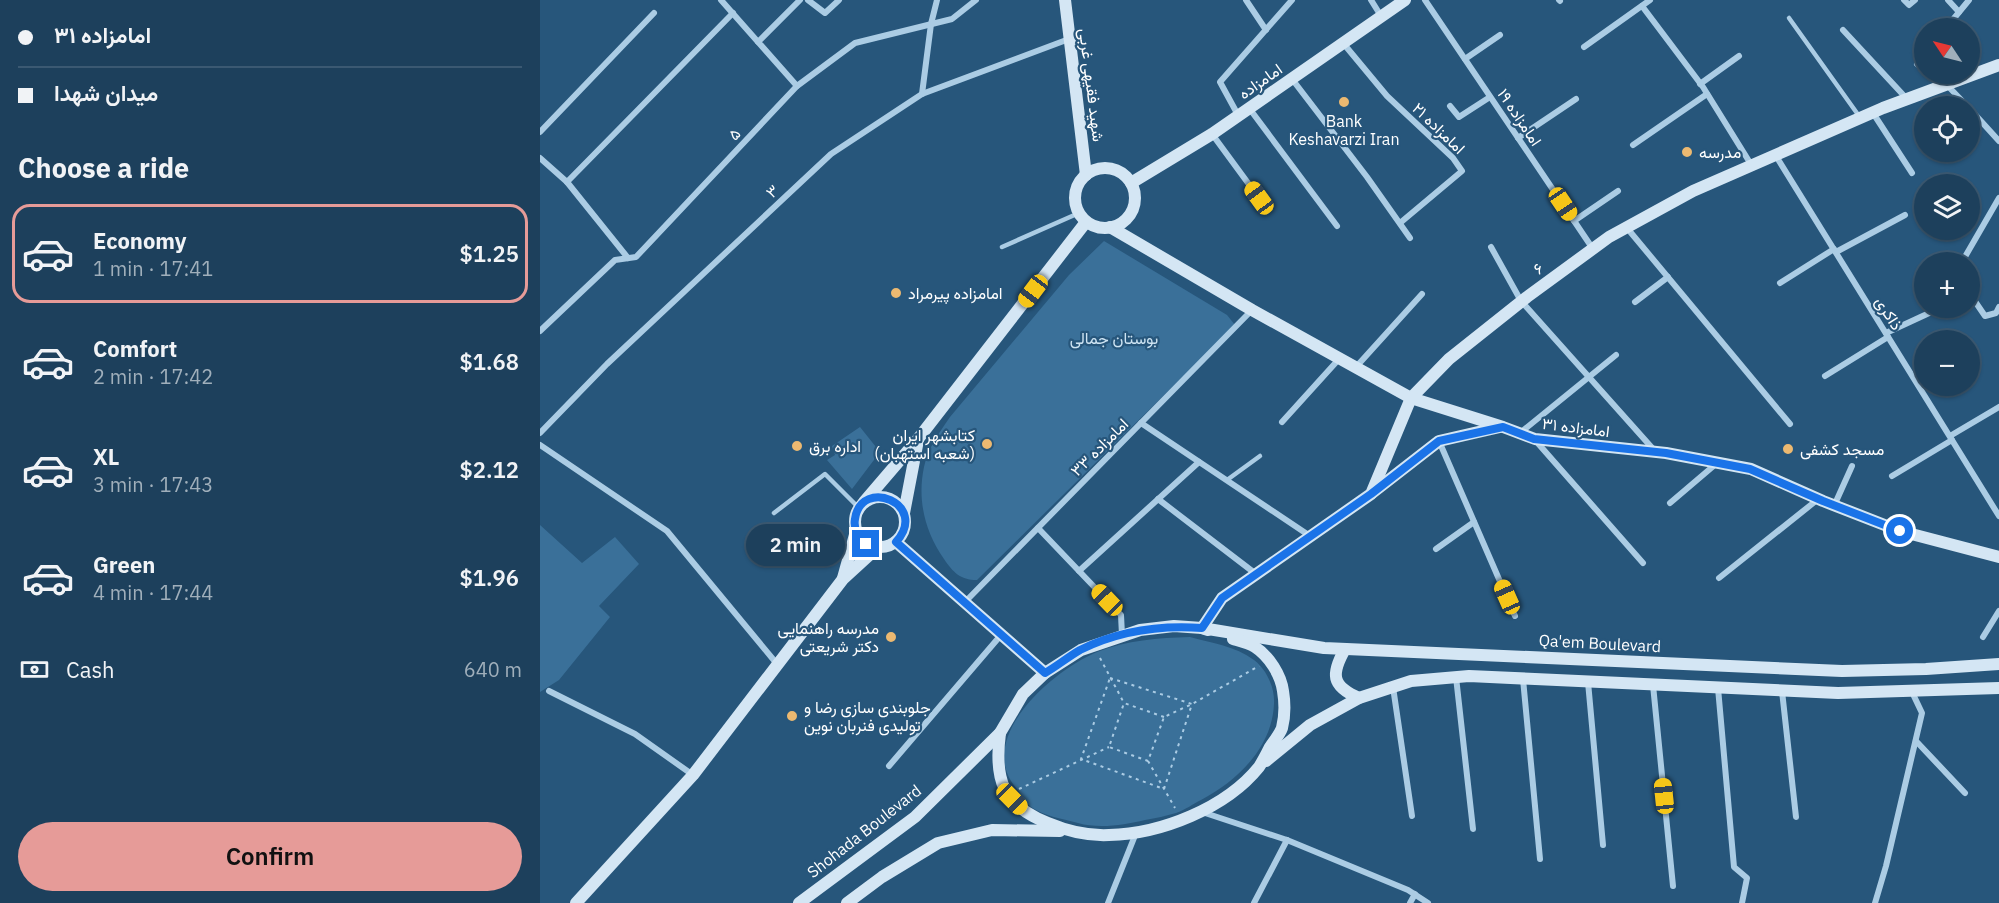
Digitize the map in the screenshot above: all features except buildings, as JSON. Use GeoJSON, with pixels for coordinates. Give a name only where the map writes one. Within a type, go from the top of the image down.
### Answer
{"type":"FeatureCollection","features":[{"type":"Feature","properties":{"kind":"main road","name":"شهید فقیهی غربی"},"geometry":{"type":"LineString","coordinates":[[1065,0],[1086,175]]}},
{"type":"Feature","properties":{"kind":"main road","name":"امامزاده"},"geometry":{"type":"LineString","coordinates":[[1131,183],[1212,134],[1405,0]]}},
{"type":"Feature","properties":{"kind":"main road","name":"۶"},"geometry":{"type":"LineString","coordinates":[[1980,71],[1999,64]]}},
{"type":"Feature","properties":{"kind":"main road","name":"۶"},"geometry":{"type":"LineString","coordinates":[[1371,494],[1411,398],[1449,359],[1521,301],[1593,249],[1693,191],[1946,84]]}},
{"type":"Feature","properties":{"kind":"main road"},"geometry":{"type":"LineString","coordinates":[[1102,168],[1110,169],[1126,177],[1131,183],[1134,201],[1132,210],[1119,224],[1098,227],[1083,218],[1075,197],[1076,189],[1086,175],[1102,168]]}},
{"type":"Feature","properties":{"kind":"main road"},"geometry":{"type":"LineString","coordinates":[[918,439],[904,513],[904,529],[896,542],[889,546],[878,547],[866,544],[856,531],[854,524],[861,505],[918,439],[1083,218]]}},
{"type":"Feature","properties":{"kind":"main road","name":"امامزاده ۳۱"},"geometry":{"type":"LineString","coordinates":[[1110,227],[1252,310],[1411,398],[1534,439],[1656,452],[1750,469],[1817,499],[1900,531],[1999,557]]}},
{"type":"Feature","properties":{"kind":"main road"},"geometry":{"type":"LineString","coordinates":[[1202,628],[1222,598],[1371,494],[1439,441],[1503,427]]}},
{"type":"Feature","properties":{"kind":"main road"},"geometry":{"type":"LineString","coordinates":[[861,505],[879,497],[886,497],[894,501],[904,513]]}},
{"type":"Feature","properties":{"kind":"main road"},"geometry":{"type":"LineString","coordinates":[[843,579],[856,531]]}},
{"type":"Feature","properties":{"kind":"main road"},"geometry":{"type":"LineString","coordinates":[[896,542],[1045,673]]}},
{"type":"Feature","properties":{"kind":"main road"},"geometry":{"type":"LineString","coordinates":[[576,903],[693,775],[843,579],[878,547]]}},
{"type":"Feature","properties":{"kind":"main road"},"geometry":{"type":"LineString","coordinates":[[1070,832],[1028,815],[1008,794],[1000,779],[997,756],[1000,733],[1023,694],[1045,673],[1081,650],[1122,635],[1140,630],[1174,626],[1202,628],[1254,646],[1267,659],[1282,682],[1285,706],[1282,729],[1258,767]]}},
{"type":"Feature","properties":{"kind":"main road","name":"Qa'em Boulevard"},"geometry":{"type":"LineString","coordinates":[[1202,628],[1324,648],[1345,649],[1842,671],[1999,664]]}},
{"type":"Feature","properties":{"kind":"main road"},"geometry":{"type":"LineString","coordinates":[[1345,649],[1336,666],[1338,685],[1347,693],[1359,698]]}},
{"type":"Feature","properties":{"kind":"main road"},"geometry":{"type":"LineString","coordinates":[[847,903],[860,898],[882,877],[938,843],[992,830],[1108,835],[1136,832],[1201,812],[1230,794],[1258,767],[1310,726],[1359,698],[1411,681],[1469,676],[1838,693],[1999,687]]}},
{"type":"Feature","properties":{"kind":"main road","name":"Shohada Boulevard"},"geometry":{"type":"LineString","coordinates":[[799,903],[915,817],[1000,733]]}},
{"type":"Feature","properties":{"kind":"street"},"geometry":{"type":"LineString","coordinates":[[722,0],[797,86]]}},
{"type":"Feature","properties":{"kind":"street"},"geometry":{"type":"LineString","coordinates":[[758,42],[800,0]]}},
{"type":"Feature","properties":{"kind":"street"},"geometry":{"type":"LineString","coordinates":[[808,0],[825,13],[839,0]]}},
{"type":"Feature","properties":{"kind":"street"},"geometry":{"type":"LineString","coordinates":[[922,94],[931,24],[937,0]]}},
{"type":"Feature","properties":{"kind":"street","name":"۵"},"geometry":{"type":"LineString","coordinates":[[540,331],[615,260],[636,257],[797,86],[855,43],[952,19],[976,0]]}},
{"type":"Feature","properties":{"kind":"street"},"geometry":{"type":"LineString","coordinates":[[1246,0],[1266,30]]}},
{"type":"Feature","properties":{"kind":"street"},"geometry":{"type":"LineString","coordinates":[[1238,116],[1220,82],[1292,0]]}},
{"type":"Feature","properties":{"kind":"street"},"geometry":{"type":"LineString","coordinates":[[1371,0],[1381,17]]}},
{"type":"Feature","properties":{"kind":"street","name":"امامزاده ۱۹"},"geometry":{"type":"LineString","coordinates":[[1425,0],[1593,249]]}},
{"type":"Feature","properties":{"kind":"street"},"geometry":{"type":"LineString","coordinates":[[1584,47],[1650,0]]}},
{"type":"Feature","properties":{"kind":"street"},"geometry":{"type":"LineString","coordinates":[[1904,0],[1908,5],[1915,0]]}},
{"type":"Feature","properties":{"kind":"street"},"geometry":{"type":"LineString","coordinates":[[1948,0],[1959,12]]}},
{"type":"Feature","properties":{"kind":"street"},"geometry":{"type":"LineString","coordinates":[[1954,18],[1969,0]]}},
{"type":"Feature","properties":{"kind":"street"},"geometry":{"type":"LineString","coordinates":[[1642,6],[1707,94],[1752,166]]}},
{"type":"Feature","properties":{"kind":"street"},"geometry":{"type":"LineString","coordinates":[[540,132],[654,13]]}},
{"type":"Feature","properties":{"kind":"street"},"geometry":{"type":"LineString","coordinates":[[567,182],[733,13]]}},
{"type":"Feature","properties":{"kind":"street"},"geometry":{"type":"LineString","coordinates":[[1843,30],[1908,99]]}},
{"type":"Feature","properties":{"kind":"street"},"geometry":{"type":"LineString","coordinates":[[1465,59],[1500,35]]}},
{"type":"Feature","properties":{"kind":"street","name":"۳"},"geometry":{"type":"LineString","coordinates":[[540,434],[607,364],[831,154],[922,94],[1069,39]]}},
{"type":"Feature","properties":{"kind":"street","name":"امامزاده ۲۱"},"geometry":{"type":"LineString","coordinates":[[1342,44],[1387,96],[1453,158],[1462,171],[1400,223]]}},
{"type":"Feature","properties":{"kind":"street"},"geometry":{"type":"LineString","coordinates":[[1700,84],[1739,56]]}},
{"type":"Feature","properties":{"kind":"street"},"geometry":{"type":"LineString","coordinates":[[1292,79],[1368,177],[1410,238]]}},
{"type":"Feature","properties":{"kind":"street"},"geometry":{"type":"LineString","coordinates":[[1946,84],[1957,96]]}},
{"type":"Feature","properties":{"kind":"street"},"geometry":{"type":"LineString","coordinates":[[1633,145],[1707,94]]}},
{"type":"Feature","properties":{"kind":"street"},"geometry":{"type":"LineString","coordinates":[[1450,106],[1460,117],[1490,97]]}},
{"type":"Feature","properties":{"kind":"street"},"geometry":{"type":"LineString","coordinates":[[1518,138],[1576,99]]}},
{"type":"Feature","properties":{"kind":"street"},"geometry":{"type":"LineString","coordinates":[[1249,108],[1337,226]]}},
{"type":"Feature","properties":{"kind":"street"},"geometry":{"type":"LineString","coordinates":[[1873,113],[1912,173]]}},
{"type":"Feature","properties":{"kind":"street"},"geometry":{"type":"LineString","coordinates":[[1980,121],[1999,141]]}},
{"type":"Feature","properties":{"kind":"street"},"geometry":{"type":"LineString","coordinates":[[1212,134],[1259,198]]}},
{"type":"Feature","properties":{"kind":"street","name":"ذاکری"},"geometry":{"type":"LineString","coordinates":[[1776,156],[1999,516]]}},
{"type":"Feature","properties":{"kind":"street"},"geometry":{"type":"LineString","coordinates":[[540,158],[567,182],[628,258]]}},
{"type":"Feature","properties":{"kind":"street"},"geometry":{"type":"LineString","coordinates":[[1574,221],[1617,191]]}},
{"type":"Feature","properties":{"kind":"street"},"geometry":{"type":"LineString","coordinates":[[1968,252],[1999,198]]}},
{"type":"Feature","properties":{"kind":"street"},"geometry":{"type":"LineString","coordinates":[[1780,283],[1835,251],[1905,215]]}},
{"type":"Feature","properties":{"kind":"street"},"geometry":{"type":"LineString","coordinates":[[1627,228],[1790,424]]}},
{"type":"Feature","properties":{"kind":"street"},"geometry":{"type":"LineString","coordinates":[[1491,247],[1521,301],[1656,452]]}},
{"type":"Feature","properties":{"kind":"street"},"geometry":{"type":"LineString","coordinates":[[1635,302],[1668,277]]}},
{"type":"Feature","properties":{"kind":"street"},"geometry":{"type":"LineString","coordinates":[[1355,367],[1422,294]]}},
{"type":"Feature","properties":{"kind":"street"},"geometry":{"type":"LineString","coordinates":[[1980,309],[1985,316],[1995,313],[1999,307]]}},
{"type":"Feature","properties":{"kind":"street","name":"امامزاده ۳۳"},"geometry":{"type":"LineString","coordinates":[[964,602],[1252,310]]}},
{"type":"Feature","properties":{"kind":"street"},"geometry":{"type":"LineString","coordinates":[[1825,376],[1887,335],[1920,318]]}},
{"type":"Feature","properties":{"kind":"street"},"geometry":{"type":"LineString","coordinates":[[1520,434],[1588,376],[1617,355]]}},
{"type":"Feature","properties":{"kind":"street"},"geometry":{"type":"LineString","coordinates":[[1282,422],[1339,358]]}},
{"type":"Feature","properties":{"kind":"street"},"geometry":{"type":"LineString","coordinates":[[1892,476],[1999,407]]}},
{"type":"Feature","properties":{"kind":"street"},"geometry":{"type":"LineString","coordinates":[[1141,423],[1311,536]]}},
{"type":"Feature","properties":{"kind":"street"},"geometry":{"type":"LineString","coordinates":[[1534,439],[1643,563]]}},
{"type":"Feature","properties":{"kind":"street"},"geometry":{"type":"LineString","coordinates":[[1439,441],[1515,616]]}},
{"type":"Feature","properties":{"kind":"street"},"geometry":{"type":"LineString","coordinates":[[540,445],[667,531],[778,665]]}},
{"type":"Feature","properties":{"kind":"street"},"geometry":{"type":"LineString","coordinates":[[1079,571],[1199,462]]}},
{"type":"Feature","properties":{"kind":"street"},"geometry":{"type":"LineString","coordinates":[[1670,502],[1717,463]]}},
{"type":"Feature","properties":{"kind":"street"},"geometry":{"type":"LineString","coordinates":[[1834,506],[1852,466]]}},
{"type":"Feature","properties":{"kind":"street"},"geometry":{"type":"LineString","coordinates":[[1158,499],[1257,574]]}},
{"type":"Feature","properties":{"kind":"street"},"geometry":{"type":"LineString","coordinates":[[1719,578],[1817,499]]}},
{"type":"Feature","properties":{"kind":"street"},"geometry":{"type":"LineString","coordinates":[[1436,549],[1474,522]]}},
{"type":"Feature","properties":{"kind":"street"},"geometry":{"type":"LineString","coordinates":[[1038,528],[1121,615],[1122,635]]}},
{"type":"Feature","properties":{"kind":"street"},"geometry":{"type":"LineString","coordinates":[[1983,637],[1999,611]]}},
{"type":"Feature","properties":{"kind":"street"},"geometry":{"type":"LineString","coordinates":[[889,766],[1001,635]]}},
{"type":"Feature","properties":{"kind":"street"},"geometry":{"type":"LineString","coordinates":[[1456,677],[1473,829]]}},
{"type":"Feature","properties":{"kind":"street"},"geometry":{"type":"LineString","coordinates":[[1523,678],[1540,859]]}},
{"type":"Feature","properties":{"kind":"street"},"geometry":{"type":"LineString","coordinates":[[1588,681],[1603,845]]}},
{"type":"Feature","properties":{"kind":"street"},"geometry":{"type":"LineString","coordinates":[[1653,684],[1673,886]]}},
{"type":"Feature","properties":{"kind":"street"},"geometry":{"type":"LineString","coordinates":[[1393,687],[1412,816]]}},
{"type":"Feature","properties":{"kind":"street"},"geometry":{"type":"LineString","coordinates":[[1718,687],[1734,867],[1747,878],[1742,903]]}},
{"type":"Feature","properties":{"kind":"street"},"geometry":{"type":"LineString","coordinates":[[1782,690],[1796,818]]}},
{"type":"Feature","properties":{"kind":"street"},"geometry":{"type":"LineString","coordinates":[[549,691],[635,734],[693,775]]}},
{"type":"Feature","properties":{"kind":"street"},"geometry":{"type":"LineString","coordinates":[[1875,903],[1922,713],[1912,692]]}},
{"type":"Feature","properties":{"kind":"street"},"geometry":{"type":"LineString","coordinates":[[1916,741],[1965,793]]}},
{"type":"Feature","properties":{"kind":"street"},"geometry":{"type":"LineString","coordinates":[[1201,812],[1287,840],[1414,894],[1428,903]]}},
{"type":"Feature","properties":{"kind":"street"},"geometry":{"type":"LineString","coordinates":[[1108,903],[1136,832]]}},
{"type":"Feature","properties":{"kind":"street"},"geometry":{"type":"LineString","coordinates":[[1254,903],[1287,840]]}},
{"type":"Feature","properties":{"kind":"street"},"geometry":{"type":"LineString","coordinates":[[1410,903],[1414,894]]}},
{"type":"Feature","properties":{"kind":"lane"},"geometry":{"type":"LineString","coordinates":[[1789,18],[1861,118]]}},
{"type":"Feature","properties":{"kind":"lane"},"geometry":{"type":"LineString","coordinates":[[1002,247],[1083,218]]}},
{"type":"Feature","properties":{"kind":"lane"},"geometry":{"type":"LineString","coordinates":[[1227,480],[1260,456]]}},
{"type":"Feature","properties":{"kind":"lane"},"geometry":{"type":"LineString","coordinates":[[774,513],[825,474],[861,505]]}},
{"type":"Feature","properties":{"kind":"path"},"geometry":{"type":"LineString","coordinates":[[1094,645],[1125,703],[1164,717]]}},
{"type":"Feature","properties":{"kind":"path"},"geometry":{"type":"LineString","coordinates":[[1148,761],[1164,717],[1259,666],[1267,659]]}},
{"type":"Feature","properties":{"kind":"path"},"geometry":{"type":"LineString","coordinates":[[1110,678],[1191,704]]}},
{"type":"Feature","properties":{"kind":"path"},"geometry":{"type":"LineString","coordinates":[[1081,759],[1110,678]]}},
{"type":"Feature","properties":{"kind":"path"},"geometry":{"type":"LineString","coordinates":[[1109,747],[1125,703]]}},
{"type":"Feature","properties":{"kind":"path"},"geometry":{"type":"LineString","coordinates":[[1164,789],[1191,704]]}},
{"type":"Feature","properties":{"kind":"path"},"geometry":{"type":"LineString","coordinates":[[1008,794],[1109,747],[1148,761],[1182,819]]}},
{"type":"Feature","properties":{"kind":"path"},"geometry":{"type":"LineString","coordinates":[[1081,759],[1164,789]]}},
{"type":"Feature","properties":{"kind":"green space","name":"بوستان جمالی"},"geometry":{"type":"Polygon","coordinates":[[[1104,241],[1227,315],[1235,325],[977,580],[961,577],[937,549],[927,527],[922,503],[922,479],[928,453],[950,417],[1069,275],[1104,241]]]}},
{"type":"Feature","properties":{"kind":"green space"},"geometry":{"type":"Polygon","coordinates":[[[860,427],[880,452],[852,489],[827,460],[835,455],[832,446],[860,427]]]}},
{"type":"Feature","properties":{"kind":"green space"},"geometry":{"type":"Polygon","coordinates":[[[540,525],[582,563],[615,537],[639,564],[599,606],[610,617],[559,680],[540,692],[540,525]]]}},
{"type":"Feature","properties":{"kind":"green space"},"geometry":{"type":"Polygon","coordinates":[[[1190,637],[1247,655],[1263,669],[1272,686],[1274,704],[1267,735],[1260,749],[1239,773],[1214,792],[1176,813],[1111,826],[1086,825],[1048,815],[1029,805],[1006,769],[1005,749],[1011,728],[1024,708],[1041,690],[1079,661],[1108,648],[1143,640],[1190,637]]]}},
{"type":"Feature","properties":{"kind":"place","name":"Bank Keshavarzi Iran"},"geometry":{"type":"Point","coordinates":[1344,102]}},
{"type":"Feature","properties":{"kind":"place","name":"مدرسه"},"geometry":{"type":"Point","coordinates":[1687,152]}},
{"type":"Feature","properties":{"kind":"place","name":"امامزاده پیرمراد"},"geometry":{"type":"Point","coordinates":[896,293]}},
{"type":"Feature","properties":{"kind":"place","name":"کتابشهر ایران (شعبه استهبان)"},"geometry":{"type":"Point","coordinates":[987,444]}},
{"type":"Feature","properties":{"kind":"place","name":"اداره برق"},"geometry":{"type":"Point","coordinates":[797,446]}},
{"type":"Feature","properties":{"kind":"place","name":"مسجد کشفی"},"geometry":{"type":"Point","coordinates":[1788,449]}},
{"type":"Feature","properties":{"kind":"place","name":"مدرسه راهنمایی دکتر شریعتی"},"geometry":{"type":"Point","coordinates":[891,637]}},
{"type":"Feature","properties":{"kind":"place","name":"جلوبندی سازی رضا و تولیدی فنربان نوین"},"geometry":{"type":"Point","coordinates":[792,716]}},
{"type":"Feature","properties":{"kind":"route"},"geometry":{"type":"LineString","coordinates":[[866,544],[860,538],[854,524],[859,508],[871,498],[886,497],[894,501],[904,513],[905,521],[901,536],[896,542],[1045,673],[1081,650],[1140,630],[1174,626],[1202,628],[1222,598],[1371,494],[1439,441],[1503,427],[1534,439],[1666,453],[1750,469],[1900,531]]}}]}
